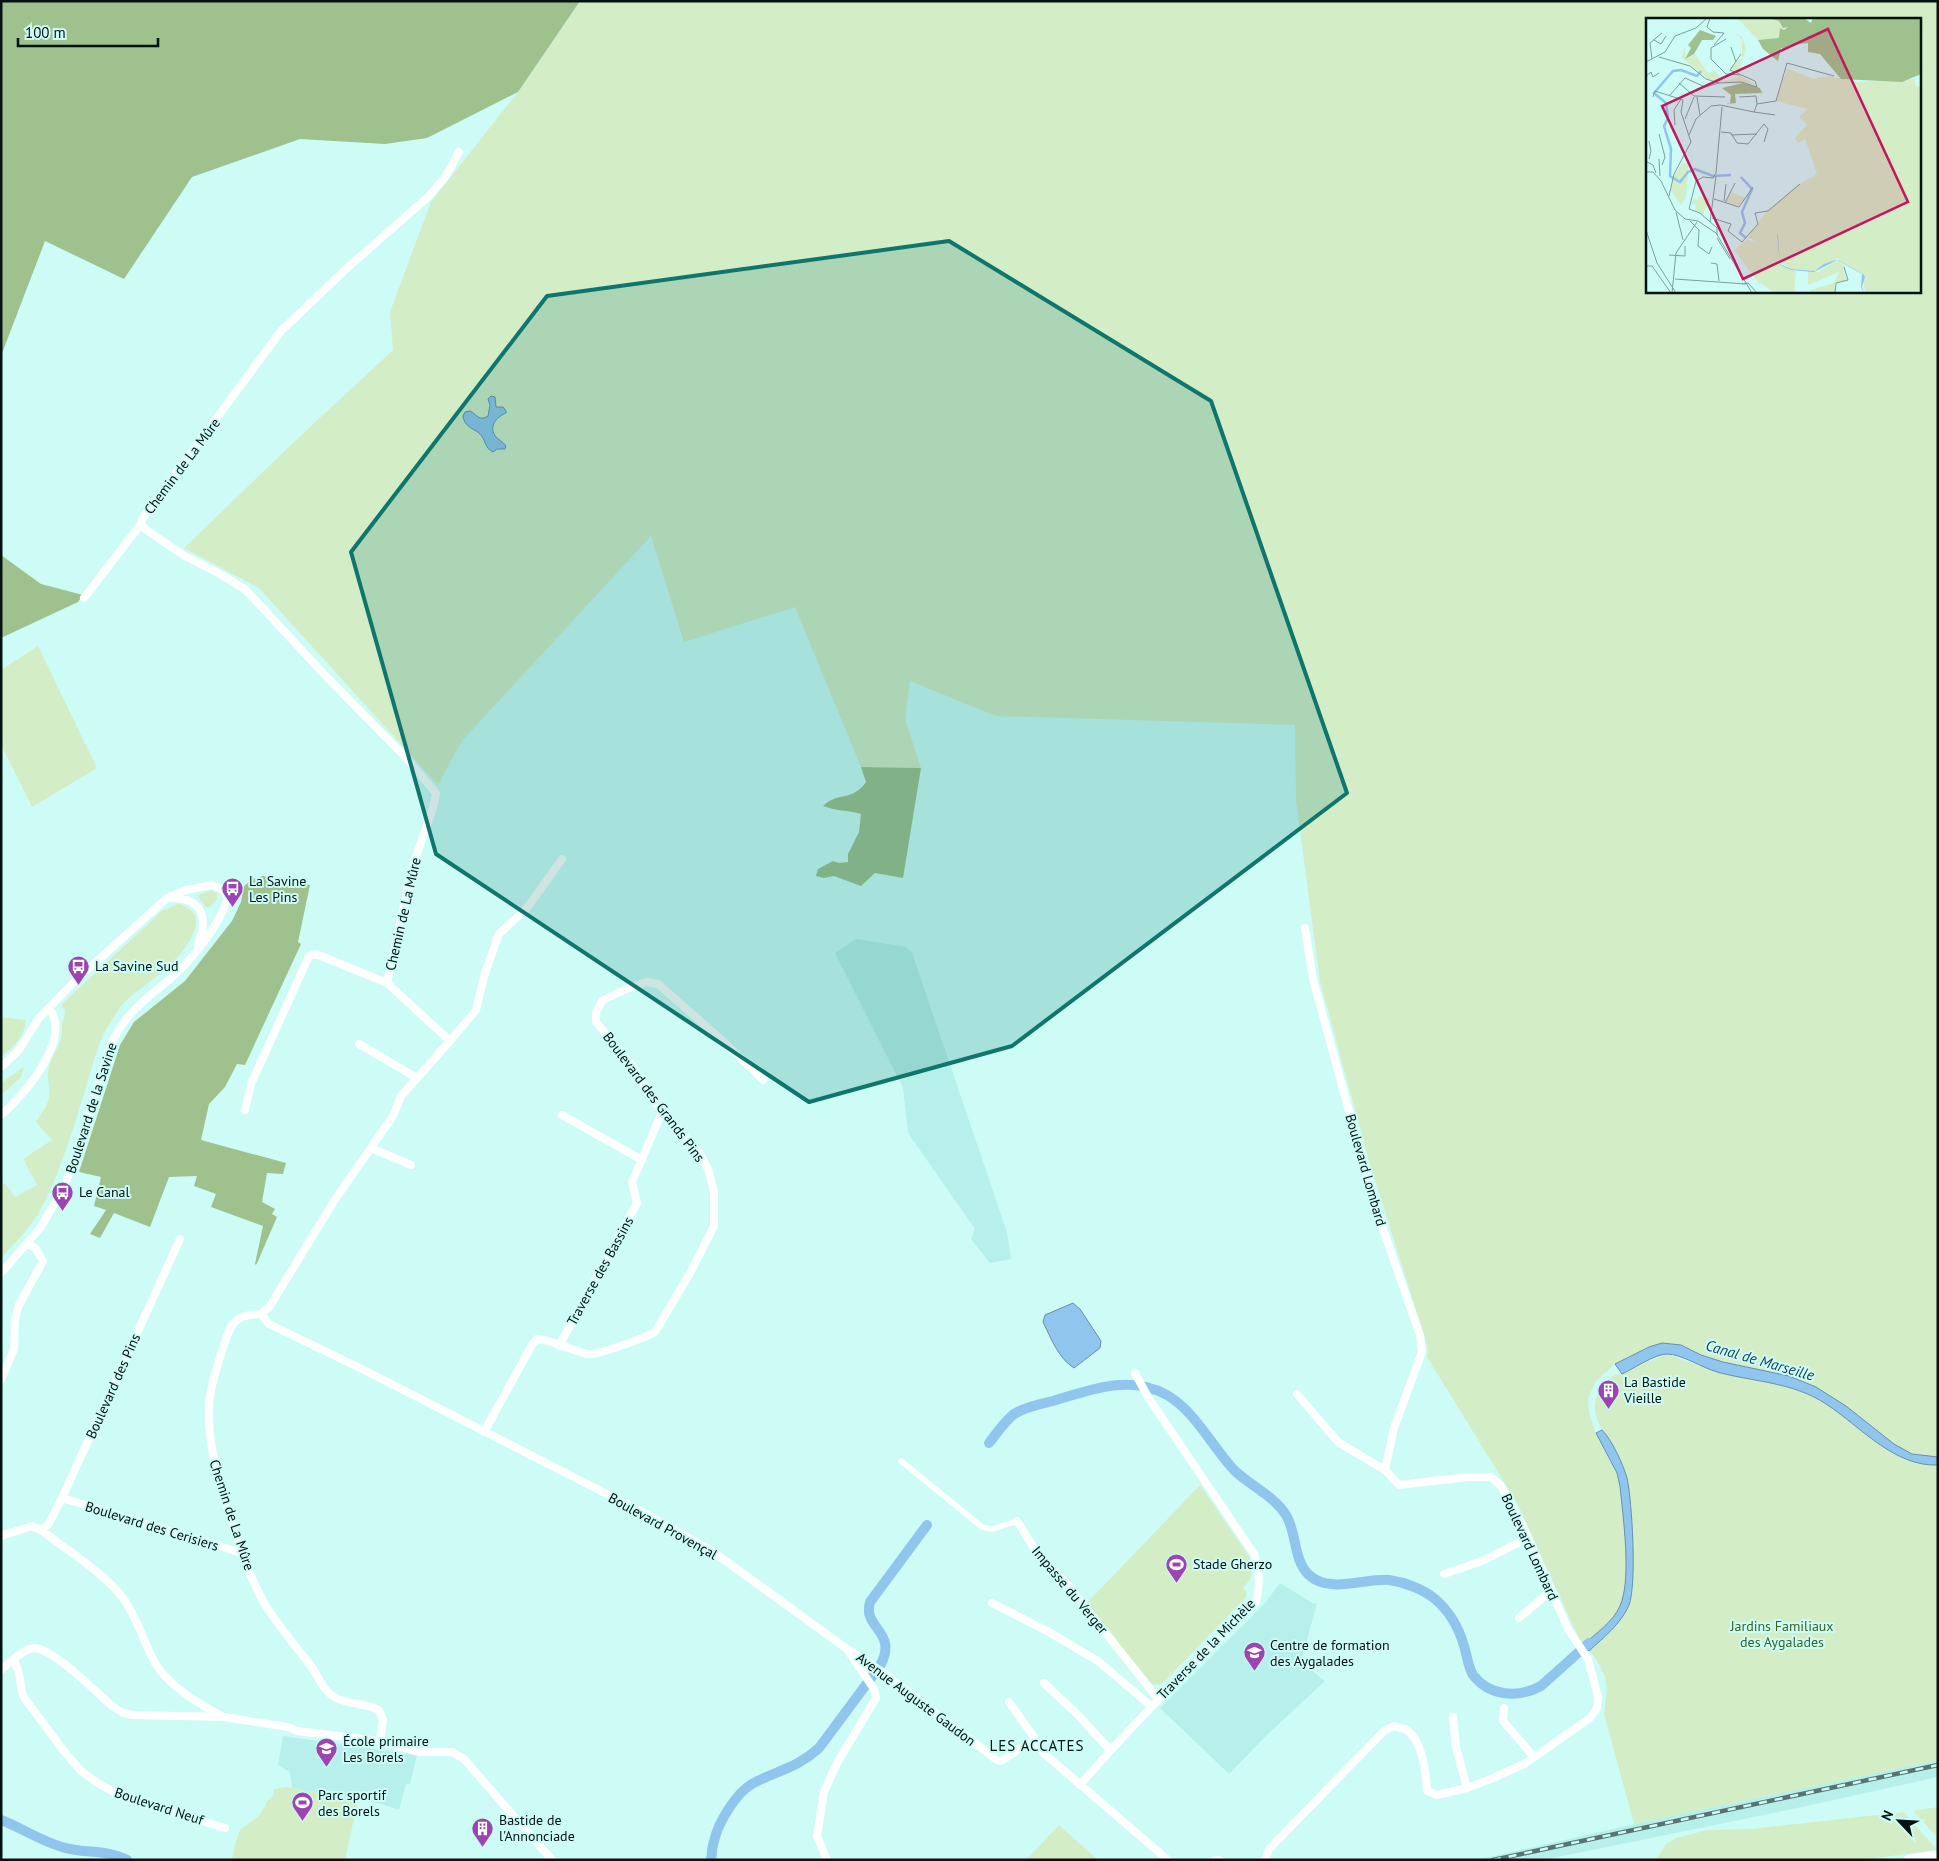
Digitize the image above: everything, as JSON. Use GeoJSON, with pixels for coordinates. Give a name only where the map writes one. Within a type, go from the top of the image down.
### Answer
{"type":"FeatureCollection","features":[{"type":"Feature","properties":{"kind":"main road"},"geometry":{"type":"LineString","coordinates":[[1909,1860],[1938,1856]]}},
{"type":"Feature","properties":{"kind":"street","name":"Chemin de La Mûre"},"geometry":{"type":"LineString","coordinates":[[450,1041],[387,983],[412,868],[433,808],[436,793],[246,590],[183,555],[160,540],[141,524],[142,519],[281,331],[346,269],[428,197],[446,176],[459,152]]}},
{"type":"Feature","properties":{"kind":"street"},"geometry":{"type":"LineString","coordinates":[[84,598],[141,524]]}},
{"type":"Feature","properties":{"kind":"street"},"geometry":{"type":"LineString","coordinates":[[261,1314],[270,1306],[334,1201],[393,1116],[401,1096],[476,1010],[485,972],[499,934],[527,908],[562,859]]}},
{"type":"Feature","properties":{"kind":"street","name":"Boulevard de la Savine"},"geometry":{"type":"LineString","coordinates":[[1,1273],[28,1243],[51,1212],[64,1187],[118,1028],[130,1012],[171,979],[194,953],[226,906],[228,898],[226,893],[217,885],[186,890],[167,898]]}},
{"type":"Feature","properties":{"kind":"street"},"geometry":{"type":"LineString","coordinates":[[1,1067],[19,1050],[39,1018],[89,968],[167,898]]}},
{"type":"Feature","properties":{"kind":"street","name":"Boulevard de la Savine"},"geometry":{"type":"LineString","coordinates":[[167,898],[178,898],[193,902],[202,913],[204,927],[194,953]]}},
{"type":"Feature","properties":{"kind":"street","name":"Boulevard Lombard"},"geometry":{"type":"LineString","coordinates":[[1264,1860],[1269,1849],[1384,1731],[1394,1726],[1406,1730],[1420,1747],[1426,1772],[1427,1791],[1437,1795],[1467,1788],[1526,1763],[1590,1718],[1598,1708],[1598,1697],[1588,1660],[1576,1644],[1528,1538],[1501,1486],[1491,1477],[1468,1476],[1399,1485],[1385,1470],[1394,1428],[1422,1352],[1420,1335],[1383,1229],[1353,1126],[1313,978],[1305,928]]}},
{"type":"Feature","properties":{"kind":"street"},"geometry":{"type":"LineString","coordinates":[[245,1110],[251,1084],[309,956],[316,954],[387,983]]}},
{"type":"Feature","properties":{"kind":"street","name":"Boulevard des Grands Pins"},"geometry":{"type":"LineString","coordinates":[[484,1432],[532,1345],[537,1340],[545,1340],[559,1346],[590,1354],[645,1337],[655,1332],[689,1275],[714,1226],[714,1191],[708,1169],[699,1152],[662,1112],[632,1065],[596,1022],[596,1012],[603,1000],[647,982],[658,984],[764,1080]]}},
{"type":"Feature","properties":{"kind":"street"},"geometry":{"type":"LineString","coordinates":[[1,1115],[27,1090],[41,1069],[51,1048],[55,1027],[54,1018],[49,1008]]}},
{"type":"Feature","properties":{"kind":"street"},"geometry":{"type":"LineString","coordinates":[[359,1044],[417,1078]]}},
{"type":"Feature","properties":{"kind":"street","name":"Traverse des Bassins"},"geometry":{"type":"LineString","coordinates":[[559,1346],[637,1203],[632,1182],[662,1112]]}},
{"type":"Feature","properties":{"kind":"street"},"geometry":{"type":"LineString","coordinates":[[562,1115],[642,1160]]}},
{"type":"Feature","properties":{"kind":"street"},"geometry":{"type":"LineString","coordinates":[[371,1148],[411,1165]]}},
{"type":"Feature","properties":{"kind":"street","name":"Boulevard des Pins"},"geometry":{"type":"LineString","coordinates":[[42,1530],[48,1525],[62,1498],[180,1239]]}},
{"type":"Feature","properties":{"kind":"street"},"geometry":{"type":"LineString","coordinates":[[1,1380],[10,1364],[14,1350],[15,1319],[18,1305],[43,1261],[36,1249],[28,1243]]}},
{"type":"Feature","properties":{"kind":"street","name":"Chemin de La Mûre"},"geometry":{"type":"LineString","coordinates":[[261,1314],[238,1317],[231,1324],[216,1372],[209,1402],[211,1447],[220,1488],[246,1567],[281,1629],[316,1671],[323,1687],[330,1694],[373,1707],[382,1715],[380,1741]]}},
{"type":"Feature","properties":{"kind":"street","name":"Boulevard Provençal"},"geometry":{"type":"LineString","coordinates":[[261,1314],[269,1324],[364,1370],[646,1514],[712,1550],[847,1649],[874,1689],[876,1698],[837,1763],[824,1792],[817,1836],[826,1860]]}},
{"type":"Feature","properties":{"kind":"street","name":"Traverse de la Michèle"},"geometry":{"type":"LineString","coordinates":[[1080,1785],[1151,1706],[1256,1602],[1259,1587],[1260,1571],[1254,1554],[1148,1397],[1135,1373]]}},
{"type":"Feature","properties":{"kind":"street"},"geometry":{"type":"LineString","coordinates":[[1297,1394],[1338,1442],[1385,1470]]}},
{"type":"Feature","properties":{"kind":"street","name":"Impasse du Verger"},"geometry":{"type":"LineString","coordinates":[[901,1461],[982,1527],[993,1529],[1017,1521],[1037,1553],[1067,1584],[1158,1699]]}},
{"type":"Feature","properties":{"kind":"street","name":"Boulevard des Cerisiers"},"geometry":{"type":"LineString","coordinates":[[62,1498],[242,1553]]}},
{"type":"Feature","properties":{"kind":"street"},"geometry":{"type":"LineString","coordinates":[[1,1536],[32,1526],[42,1530],[108,1582],[124,1599],[136,1620],[155,1663],[164,1676],[207,1709],[224,1717]]}},
{"type":"Feature","properties":{"kind":"street"},"geometry":{"type":"LineString","coordinates":[[1444,1574],[1482,1561],[1528,1538]]}},
{"type":"Feature","properties":{"kind":"street"},"geometry":{"type":"LineString","coordinates":[[1519,1618],[1551,1591]]}},
{"type":"Feature","properties":{"kind":"street"},"geometry":{"type":"LineString","coordinates":[[992,1603],[1047,1631],[1098,1661],[1151,1706]]}},
{"type":"Feature","properties":{"kind":"street"},"geometry":{"type":"LineString","coordinates":[[1,1670],[28,1650],[40,1649],[53,1655],[123,1713],[142,1716],[224,1717],[288,1727],[297,1731],[380,1741],[418,1752],[452,1752],[464,1759],[552,1860]]}},
{"type":"Feature","properties":{"kind":"street","name":"Avenue Auguste Gaudon"},"geometry":{"type":"LineString","coordinates":[[847,1649],[870,1662],[996,1760],[1001,1762],[1029,1743],[1033,1744]]}},
{"type":"Feature","properties":{"kind":"street","name":"Boulevard Neuf"},"geometry":{"type":"LineString","coordinates":[[14,1660],[24,1696],[50,1734],[81,1770],[99,1784],[125,1798],[224,1828]]}},
{"type":"Feature","properties":{"kind":"street"},"geometry":{"type":"LineString","coordinates":[[1044,1683],[1078,1715],[1110,1750]]}},
{"type":"Feature","properties":{"kind":"street"},"geometry":{"type":"LineString","coordinates":[[1010,1702],[1034,1737],[1033,1744],[1168,1860]]}},
{"type":"Feature","properties":{"kind":"street"},"geometry":{"type":"LineString","coordinates":[[1504,1708],[1503,1721],[1534,1757]]}},
{"type":"Feature","properties":{"kind":"street"},"geometry":{"type":"LineString","coordinates":[[1453,1717],[1456,1747],[1467,1788]]}},
{"type":"Feature","properties":{"kind":"street"},"geometry":{"type":"LineString","coordinates":[[1214,1860],[1219,1860]]}},
{"type":"Feature","properties":{"kind":"highlighted area"},"geometry":{"type":"Polygon","coordinates":[[[949,241],[1211,401],[1347,793],[1012,1046],[809,1102],[436,854],[351,552],[547,296],[949,241]]]}},
{"type":"Feature","properties":{"kind":"shaded area"},"geometry":{"type":"Polygon","coordinates":[[[491,396],[495,397],[496,407],[503,407],[506,411],[496,420],[493,430],[496,437],[506,446],[505,449],[497,449],[493,452],[488,448],[479,433],[467,424],[463,416],[465,412],[470,411],[480,418],[488,416],[490,405],[488,399],[491,396]]]}},
{"type":"Feature","properties":{"kind":"shaded area"},"geometry":{"type":"Polygon","coordinates":[[[856,939],[906,947],[912,953],[1007,1232],[1011,1259],[990,1263],[971,1239],[975,1229],[908,1133],[903,1088],[835,953],[856,939]]]}},
{"type":"Feature","properties":{"kind":"shaded area"},"geometry":{"type":"Polygon","coordinates":[[[1073,1303],[1080,1309],[1101,1341],[1100,1348],[1074,1368],[1059,1353],[1043,1322],[1045,1315],[1073,1303]]]}},
{"type":"Feature","properties":{"kind":"shaded area"},"geometry":{"type":"Polygon","coordinates":[[[1662,1343],[1681,1345],[1701,1355],[1723,1362],[1789,1376],[1816,1387],[1846,1406],[1894,1444],[1912,1454],[1938,1457],[1938,1465],[1922,1464],[1892,1452],[1878,1444],[1826,1404],[1800,1391],[1717,1372],[1667,1354],[1656,1356],[1622,1374],[1615,1364],[1649,1347],[1662,1343]]]}},
{"type":"Feature","properties":{"kind":"shaded area"},"geometry":{"type":"Polygon","coordinates":[[[1602,1430],[1617,1452],[1627,1478],[1632,1523],[1633,1580],[1626,1612],[1612,1630],[1589,1651],[1583,1645],[1613,1617],[1620,1606],[1624,1594],[1626,1564],[1620,1486],[1617,1473],[1596,1433],[1602,1430]]]}},
{"type":"Feature","properties":{"kind":"shaded area","name":"Centre de formation des Aygalades"},"geometry":{"type":"Polygon","coordinates":[[[1280,1583],[1314,1604],[1317,1603],[1301,1662],[1325,1681],[1267,1735],[1229,1774],[1160,1708],[1265,1603],[1280,1583]]]}},
{"type":"Feature","properties":{"kind":"shaded area","name":"École primaire Les Borels"},"geometry":{"type":"Polygon","coordinates":[[[283,1736],[417,1755],[410,1784],[407,1784],[405,1787],[399,1810],[382,1804],[292,1788],[290,1772],[278,1765],[283,1736]]]}},
{"type":"Feature","properties":{"kind":"shaded area"},"geometry":{"type":"Polygon","coordinates":[[[1938,1760],[1938,1777],[1788,1810],[1543,1860],[1476,1860],[1662,1818],[1938,1760]]]}},
{"type":"Feature","properties":{"kind":"green space"},"geometry":{"type":"Polygon","coordinates":[[[1,1],[580,1],[518,92],[427,138],[385,144],[300,139],[192,177],[124,279],[45,241],[1,356],[1,1]]]}},
{"type":"Feature","properties":{"kind":"green space"},"geometry":{"type":"Polygon","coordinates":[[[580,1],[1938,1],[1938,1457],[1912,1454],[1894,1444],[1831,1396],[1816,1387],[1789,1376],[1723,1362],[1701,1355],[1681,1345],[1649,1347],[1615,1364],[1596,1381],[1588,1398],[1589,1413],[1596,1433],[1617,1473],[1620,1486],[1626,1548],[1624,1594],[1617,1612],[1583,1645],[1581,1643],[1517,1503],[1427,1357],[1428,1348],[1369,1161],[1320,981],[1296,801],[1295,725],[996,716],[910,681],[905,719],[921,768],[861,767],[795,607],[684,642],[651,536],[461,742],[438,785],[259,588],[184,548],[393,350],[390,312],[431,202],[518,92],[580,1]]]}},
{"type":"Feature","properties":{"kind":"green space"},"geometry":{"type":"Polygon","coordinates":[[[1,555],[41,584],[83,595],[78,602],[1,638],[1,555]]]}},
{"type":"Feature","properties":{"kind":"green space"},"geometry":{"type":"Polygon","coordinates":[[[38,646],[97,768],[32,807],[1,745],[1,670],[38,646]]]}},
{"type":"Feature","properties":{"kind":"green space"},"geometry":{"type":"Polygon","coordinates":[[[861,767],[921,768],[903,878],[875,873],[861,886],[834,876],[824,878],[816,876],[818,869],[833,861],[839,863],[848,862],[848,854],[859,832],[861,814],[823,806],[829,801],[856,792],[861,788],[866,782],[861,767]]]}},
{"type":"Feature","properties":{"kind":"green space"},"geometry":{"type":"Polygon","coordinates":[[[263,876],[310,885],[298,942],[301,944],[245,1065],[237,1064],[225,1087],[209,1104],[201,1140],[286,1163],[283,1174],[267,1173],[262,1202],[275,1209],[272,1214],[277,1217],[258,1261],[256,1265],[263,1226],[211,1207],[216,1194],[194,1186],[197,1176],[169,1177],[150,1227],[114,1213],[100,1238],[90,1234],[106,1210],[94,1206],[101,1177],[79,1172],[120,1045],[134,1022],[185,981],[232,921],[241,902],[244,886],[253,879],[263,876]]]}},
{"type":"Feature","properties":{"kind":"green space"},"geometry":{"type":"Polygon","coordinates":[[[211,890],[217,893],[217,899],[210,907],[206,907],[199,898],[199,895],[211,890]]]}},
{"type":"Feature","properties":{"kind":"green space"},"geometry":{"type":"Polygon","coordinates":[[[178,904],[189,909],[195,916],[196,924],[188,944],[167,968],[124,1003],[107,1028],[102,1037],[69,1140],[52,1185],[34,1220],[1,1258],[1,1185],[5,1183],[15,1197],[37,1185],[23,1159],[52,1140],[36,1122],[49,1098],[48,1071],[61,1037],[65,1010],[61,1007],[63,1003],[162,911],[178,904]]]}},
{"type":"Feature","properties":{"kind":"green space"},"geometry":{"type":"Polygon","coordinates":[[[1,1017],[25,1020],[25,1025],[21,1036],[10,1050],[1,1057],[1,1017]]]}},
{"type":"Feature","properties":{"kind":"green space"},"geometry":{"type":"Polygon","coordinates":[[[24,1067],[21,1077],[1,1095],[1,1083],[24,1067]]]}},
{"type":"Feature","properties":{"kind":"green space","name":"Jardins Familiaux des Aygalades"},"geometry":{"type":"Polygon","coordinates":[[[1667,1354],[1717,1372],[1783,1385],[1805,1392],[1826,1404],[1892,1452],[1930,1465],[1938,1465],[1938,1760],[1634,1824],[1604,1714],[1607,1690],[1605,1676],[1595,1657],[1589,1651],[1616,1626],[1624,1615],[1633,1591],[1627,1478],[1599,1424],[1595,1405],[1601,1388],[1613,1376],[1667,1354]]]}},
{"type":"Feature","properties":{"kind":"green space","name":"Stade Gherzo"},"geometry":{"type":"Polygon","coordinates":[[[1200,1485],[1250,1558],[1251,1578],[1243,1588],[1247,1592],[1246,1597],[1166,1680],[1159,1685],[1152,1684],[1086,1604],[1200,1485]]]}},
{"type":"Feature","properties":{"kind":"green space","name":"Parc sportif des Borels"},"geometry":{"type":"Polygon","coordinates":[[[286,1787],[358,1800],[345,1860],[232,1860],[240,1830],[260,1815],[268,1800],[273,1796],[274,1789],[286,1787]]]}},
{"type":"Feature","properties":{"kind":"green space"},"geometry":{"type":"Polygon","coordinates":[[[1938,1807],[1938,1838],[1913,1811],[1938,1807]]]}},
{"type":"Feature","properties":{"kind":"green space"},"geometry":{"type":"Polygon","coordinates":[[[1904,1812],[1937,1850],[1861,1860],[1656,1860],[1666,1844],[1676,1838],[1707,1830],[1751,1829],[1904,1812]]]}},
{"type":"Feature","properties":{"kind":"green space"},"geometry":{"type":"Polygon","coordinates":[[[1059,1825],[1098,1860],[1026,1860],[1059,1825]]]}},
{"type":"Feature","properties":{"kind":"waterway","name":"Canal de Marseille"},"geometry":{"type":"LineString","coordinates":[[989,1443],[1010,1417],[1028,1408],[1081,1392],[1110,1386],[1139,1386],[1153,1389],[1167,1395],[1187,1411],[1235,1471],[1281,1508],[1292,1530],[1300,1562],[1309,1575],[1317,1581],[1327,1584],[1389,1580],[1413,1586],[1430,1595],[1445,1609],[1453,1620],[1462,1639],[1471,1672],[1488,1688],[1514,1694],[1541,1686],[1589,1643]]}},
{"type":"Feature","properties":{"kind":"waterway","name":"Canal de Marseille"},"geometry":{"type":"LineString","coordinates":[[711,1860],[713,1843],[719,1826],[728,1809],[740,1794],[761,1779],[802,1761],[819,1748],[880,1666],[885,1654],[885,1645],[883,1637],[871,1618],[869,1611],[870,1602],[927,1525]]}},
{"type":"Feature","properties":{"kind":"waterway","name":"Canal de Marseille"},"geometry":{"type":"LineString","coordinates":[[1,1820],[62,1847],[111,1854],[127,1860]]}},
{"type":"Feature","properties":{"kind":"railway"},"geometry":{"type":"LineString","coordinates":[[1493,1860],[1938,1765]]}},
{"type":"Feature","properties":{"kind":"place","name":"La Savine Les Pins"},"geometry":{"type":"Point","coordinates":[233,908]}},
{"type":"Feature","properties":{"kind":"place","name":"La Savine Sud"},"geometry":{"type":"Point","coordinates":[79,985]}},
{"type":"Feature","properties":{"kind":"place","name":"Le Canal"},"geometry":{"type":"Point","coordinates":[63,1211]}},
{"type":"Feature","properties":{"kind":"place","name":"La Bastide Vieille"},"geometry":{"type":"Point","coordinates":[1608,1409]}},
{"type":"Feature","properties":{"kind":"place","name":"Stade Gherzo"},"geometry":{"type":"Point","coordinates":[1177,1583]}},
{"type":"Feature","properties":{"kind":"place","name":"Centre de formation des Aygalades"},"geometry":{"type":"Point","coordinates":[1254,1672]}},
{"type":"Feature","properties":{"kind":"place","name":"École primaire Les Borels"},"geometry":{"type":"Point","coordinates":[327,1768]}},
{"type":"Feature","properties":{"kind":"place","name":"Parc sportif des Borels"},"geometry":{"type":"Point","coordinates":[302,1822]}},
{"type":"Feature","properties":{"kind":"place","name":"Bastide de l'Annonciade"},"geometry":{"type":"Point","coordinates":[483,1847]}},
{"type":"Feature","properties":{"kind":"district","name":"LES ACCATES"},"geometry":{"type":"Point","coordinates":[1037,1745]}}]}
